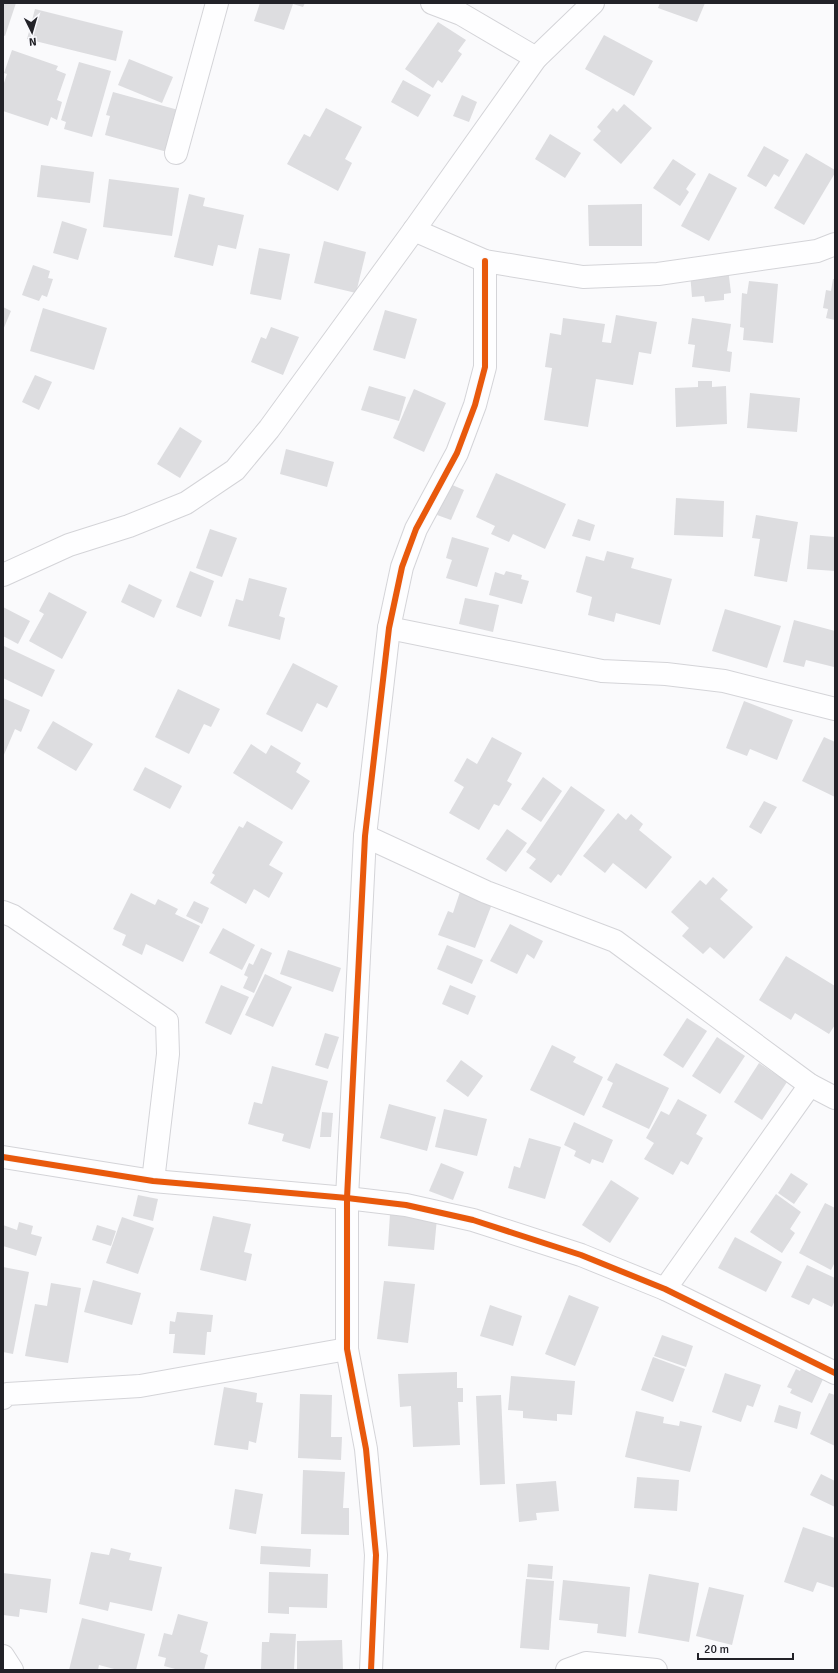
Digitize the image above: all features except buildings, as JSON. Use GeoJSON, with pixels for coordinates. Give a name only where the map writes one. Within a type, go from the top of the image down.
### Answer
{"type":"FeatureCollection","features":[{"type":"Feature","properties":{"kind":"street"},"geometry":{"type":"LineString","coordinates":[[176,153],[217,3]]}},
{"type":"Feature","properties":{"kind":"street"},"geometry":{"type":"LineString","coordinates":[[432,3],[461,14],[536,58]]}},
{"type":"Feature","properties":{"kind":"street"},"geometry":{"type":"LineString","coordinates":[[3,575],[68,545],[129,526],[186,503],[235,470],[269,429],[414,230],[536,58],[593,3]]}},
{"type":"Feature","properties":{"kind":"street"},"geometry":{"type":"LineString","coordinates":[[414,230],[486,261],[583,277],[658,274],[817,251],[835,244]]}},
{"type":"Feature","properties":{"kind":"street"},"geometry":{"type":"LineString","coordinates":[[371,1670],[376,1555],[366,1448],[347,1348],[346,1198],[364,836],[389,628],[402,567],[416,529],[457,454],[475,405],[486,367],[486,261]]}},
{"type":"Feature","properties":{"kind":"street"},"geometry":{"type":"LineString","coordinates":[[389,628],[602,671],[666,674],[724,681],[835,709]]}},
{"type":"Feature","properties":{"kind":"street"},"geometry":{"type":"LineString","coordinates":[[364,836],[486,892],[615,941],[810,1085],[835,1098]]}},
{"type":"Feature","properties":{"kind":"street"},"geometry":{"type":"LineString","coordinates":[[3,912],[13,916],[167,1021],[168,1054],[153,1181]]}},
{"type":"Feature","properties":{"kind":"street"},"geometry":{"type":"LineString","coordinates":[[665,1289],[810,1085]]}},
{"type":"Feature","properties":{"kind":"street"},"geometry":{"type":"LineString","coordinates":[[3,1157],[153,1181],[406,1204],[473,1220],[581,1255],[665,1289],[835,1373]]}},
{"type":"Feature","properties":{"kind":"street"},"geometry":{"type":"LineString","coordinates":[[3,1398],[7,1394],[140,1386],[347,1348]]}},
{"type":"Feature","properties":{"kind":"street"},"geometry":{"type":"LineString","coordinates":[[3,1656],[12,1670]]}},
{"type":"Feature","properties":{"kind":"street"},"geometry":{"type":"LineString","coordinates":[[567,1670],[586,1663],[656,1670]]}},
{"type":"Feature","properties":{"kind":"cycle path"},"geometry":{"type":"LineString","coordinates":[[371,1670],[376,1555],[366,1449],[347,1349],[347,1198],[365,836],[389,628],[402,567],[416,529],[457,453],[475,405],[485,367],[485,261]]}},
{"type":"Feature","properties":{"kind":"cycle path"},"geometry":{"type":"LineString","coordinates":[[3,1157],[153,1181],[347,1198],[406,1205],[473,1220],[581,1255],[665,1289],[835,1373]]}}]}
